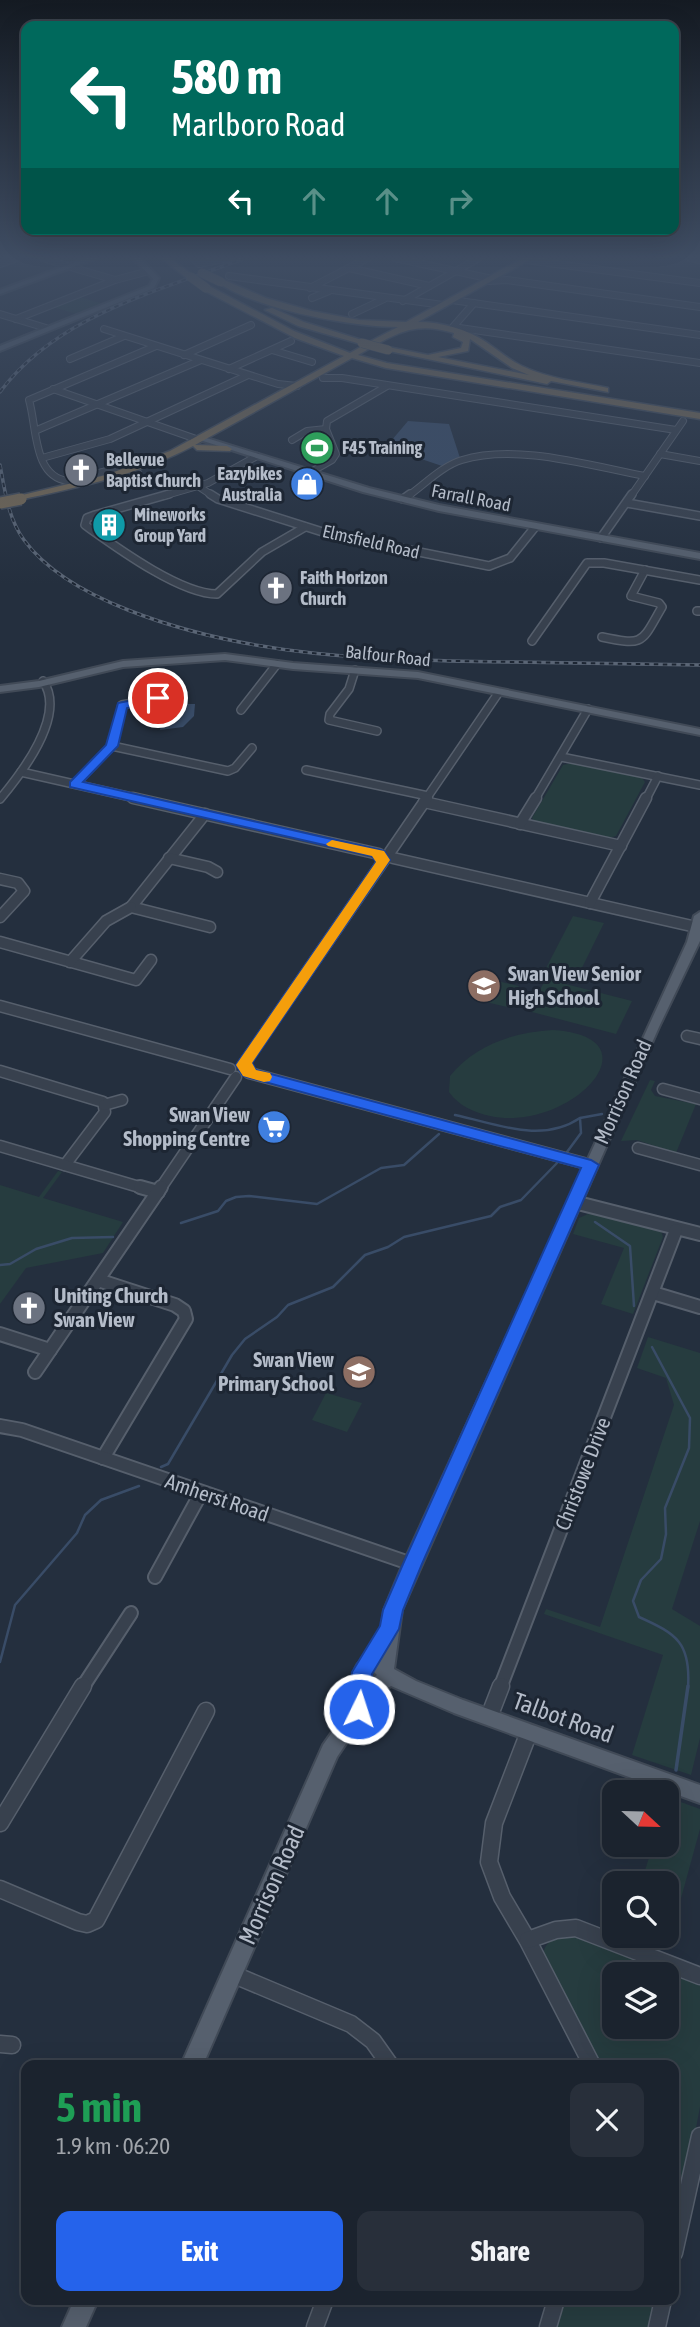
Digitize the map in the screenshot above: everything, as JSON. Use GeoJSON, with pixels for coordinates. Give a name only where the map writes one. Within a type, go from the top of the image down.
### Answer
{"type":"FeatureCollection","features":[{"type":"Feature","properties":{"kind":"highway"},"geometry":{"type":"LineString","coordinates":[[0,502],[138,473],[201,441],[289,389],[324,375],[330,367]]}},
{"type":"Feature","properties":{"kind":"highway"},"geometry":{"type":"LineString","coordinates":[[225,447],[221,437],[236,426],[340,367]]}},
{"type":"Feature","properties":{"kind":"highway"},"geometry":{"type":"LineString","coordinates":[[397,367],[700,412]]}},
{"type":"Feature","properties":{"kind":"highway"},"geometry":{"type":"LineString","coordinates":[[466,367],[605,390]]}},
{"type":"Feature","properties":{"kind":"highway"},"geometry":{"type":"LineString","coordinates":[[478,367],[700,412]]}},
{"type":"Feature","properties":{"kind":"highway"},"geometry":{"type":"LineString","coordinates":[[517,367],[529,372],[700,412]]}},
{"type":"Feature","properties":{"kind":"highway"},"geometry":{"type":"LineString","coordinates":[[20,498],[152,462],[236,426]]}},
{"type":"Feature","properties":{"kind":"highway"},"geometry":{"type":"LineString","coordinates":[[201,441],[225,447]]}},
{"type":"Feature","properties":{"kind":"main road","name":"Farrall Road"},"geometry":{"type":"LineString","coordinates":[[201,441],[402,499],[535,527],[700,556]]}},
{"type":"Feature","properties":{"kind":"main road","name":"Balfour Road"},"geometry":{"type":"LineString","coordinates":[[0,689],[43,684],[123,664],[210,657],[418,675],[700,732]]}},
{"type":"Feature","properties":{"kind":"main road","name":"Morrison Road"},"geometry":{"type":"LineString","coordinates":[[194,2060],[330,1751],[359,1709],[376,1676],[393,1610],[412,1564],[698,929]]}},
{"type":"Feature","properties":{"kind":"main road","name":"Talbot Road"},"geometry":{"type":"LineString","coordinates":[[376,1676],[700,1794]]}},
{"type":"Feature","properties":{"kind":"main road"},"geometry":{"type":"LineString","coordinates":[[74,2327],[84,2305]]}},
{"type":"Feature","properties":{"kind":"street"},"geometry":{"type":"LineString","coordinates":[[107,367],[29,401],[45,472],[59,482],[118,471],[138,473]]}},
{"type":"Feature","properties":{"kind":"street"},"geometry":{"type":"LineString","coordinates":[[37,430],[186,367]]}},
{"type":"Feature","properties":{"kind":"street"},"geometry":{"type":"LineString","coordinates":[[222,367],[289,389]]}},
{"type":"Feature","properties":{"kind":"street"},"geometry":{"type":"LineString","coordinates":[[229,369],[234,367]]}},
{"type":"Feature","properties":{"kind":"street"},"geometry":{"type":"LineString","coordinates":[[43,458],[100,442],[248,375]]}},
{"type":"Feature","properties":{"kind":"street"},"geometry":{"type":"LineString","coordinates":[[324,375],[676,430]]}},
{"type":"Feature","properties":{"kind":"street"},"geometry":{"type":"LineString","coordinates":[[311,472],[332,460],[336,454],[326,429],[331,417],[387,386]]}},
{"type":"Feature","properties":{"kind":"street"},"geometry":{"type":"LineString","coordinates":[[53,389],[201,441]]}},
{"type":"Feature","properties":{"kind":"street"},"geometry":{"type":"LineString","coordinates":[[601,538],[683,421]]}},
{"type":"Feature","properties":{"kind":"street"},"geometry":{"type":"LineString","coordinates":[[292,440],[307,431],[326,429]]}},
{"type":"Feature","properties":{"kind":"street"},"geometry":{"type":"LineString","coordinates":[[179,432],[201,441]]}},
{"type":"Feature","properties":{"kind":"street"},"geometry":{"type":"LineString","coordinates":[[660,454],[700,461]]}},
{"type":"Feature","properties":{"kind":"street"},"geometry":{"type":"LineString","coordinates":[[402,499],[450,466],[479,456],[517,455],[645,476]]}},
{"type":"Feature","properties":{"kind":"street"},"geometry":{"type":"LineString","coordinates":[[257,456],[219,478],[95,515],[85,522],[85,525],[115,548],[202,594],[210,595],[223,590],[262,552],[305,527]]}},
{"type":"Feature","properties":{"kind":"street","name":"Elmsfield Road"},"geometry":{"type":"LineString","coordinates":[[198,486],[218,499],[305,527],[379,546],[494,566],[517,552],[535,527]]}},
{"type":"Feature","properties":{"kind":"street"},"geometry":{"type":"LineString","coordinates":[[627,503],[700,516]]}},
{"type":"Feature","properties":{"kind":"street"},"geometry":{"type":"LineString","coordinates":[[532,642],[584,565],[598,562],[700,580]]}},
{"type":"Feature","properties":{"kind":"street"},"geometry":{"type":"LineString","coordinates":[[602,637],[632,643],[643,639],[662,607],[659,603],[631,596],[645,570]]}},
{"type":"Feature","properties":{"kind":"street"},"geometry":{"type":"LineString","coordinates":[[242,710],[243,705],[277,664]]}},
{"type":"Feature","properties":{"kind":"street"},"geometry":{"type":"LineString","coordinates":[[355,670],[349,689],[329,720],[377,731]]}},
{"type":"Feature","properties":{"kind":"street"},"geometry":{"type":"LineString","coordinates":[[0,799],[21,772],[43,731],[48,712],[43,684]]}},
{"type":"Feature","properties":{"kind":"street"},"geometry":{"type":"LineString","coordinates":[[246,1069],[386,856],[499,692]]}},
{"type":"Feature","properties":{"kind":"street"},"geometry":{"type":"LineString","coordinates":[[75,784],[112,746],[122,705],[158,698]]}},
{"type":"Feature","properties":{"kind":"street"},"geometry":{"type":"LineString","coordinates":[[520,824],[588,709]]}},
{"type":"Feature","properties":{"kind":"street"},"geometry":{"type":"LineString","coordinates":[[112,746],[228,771],[235,768],[252,748]]}},
{"type":"Feature","properties":{"kind":"street"},"geometry":{"type":"LineString","coordinates":[[561,757],[700,785]]}},
{"type":"Feature","properties":{"kind":"street"},"geometry":{"type":"LineString","coordinates":[[306,770],[520,824],[621,846]]}},
{"type":"Feature","properties":{"kind":"street"},"geometry":{"type":"LineString","coordinates":[[21,772],[698,929]]}},
{"type":"Feature","properties":{"kind":"street"},"geometry":{"type":"LineString","coordinates":[[590,903],[658,776]]}},
{"type":"Feature","properties":{"kind":"street"},"geometry":{"type":"LineString","coordinates":[[71,962],[106,921],[131,907],[205,814]]}},
{"type":"Feature","properties":{"kind":"street"},"geometry":{"type":"LineString","coordinates":[[169,858],[208,867],[217,872]]}},
{"type":"Feature","properties":{"kind":"street"},"geometry":{"type":"LineString","coordinates":[[0,878],[18,883],[24,891],[0,917]]}},
{"type":"Feature","properties":{"kind":"street"},"geometry":{"type":"LineString","coordinates":[[131,907],[209,927]]}},
{"type":"Feature","properties":{"kind":"street"},"geometry":{"type":"LineString","coordinates":[[0,942],[136,980],[151,960]]}},
{"type":"Feature","properties":{"kind":"street"},"geometry":{"type":"LineString","coordinates":[[0,1006],[233,1073]]}},
{"type":"Feature","properties":{"kind":"street"},"geometry":{"type":"LineString","coordinates":[[687,1036],[700,1039]]}},
{"type":"Feature","properties":{"kind":"street"},"geometry":{"type":"LineString","coordinates":[[35,1371],[158,1192],[233,1073],[235,1065],[591,1165]]}},
{"type":"Feature","properties":{"kind":"street"},"geometry":{"type":"LineString","coordinates":[[0,1072],[99,1100],[104,1105],[105,1112],[65,1166]]}},
{"type":"Feature","properties":{"kind":"street"},"geometry":{"type":"LineString","coordinates":[[663,1089],[700,1099]]}},
{"type":"Feature","properties":{"kind":"street"},"geometry":{"type":"LineString","coordinates":[[104,1105],[122,1100]]}},
{"type":"Feature","properties":{"kind":"street"},"geometry":{"type":"LineString","coordinates":[[0,1146],[158,1192]]}},
{"type":"Feature","properties":{"kind":"street"},"geometry":{"type":"LineString","coordinates":[[638,1148],[700,1165]]}},
{"type":"Feature","properties":{"kind":"street"},"geometry":{"type":"LineString","coordinates":[[574,1202],[700,1234]]}},
{"type":"Feature","properties":{"kind":"street","name":"Christowe Drive"},"geometry":{"type":"LineString","coordinates":[[489,1717],[676,1230]]}},
{"type":"Feature","properties":{"kind":"street"},"geometry":{"type":"LineString","coordinates":[[98,1280],[176,1304],[184,1311],[186,1319],[103,1458]]}},
{"type":"Feature","properties":{"kind":"street"},"geometry":{"type":"LineString","coordinates":[[653,1293],[700,1307]]}},
{"type":"Feature","properties":{"kind":"street"},"geometry":{"type":"LineString","coordinates":[[0,1334],[50,1350]]}},
{"type":"Feature","properties":{"kind":"street","name":"Amherst Road"},"geometry":{"type":"LineString","coordinates":[[0,1423],[412,1564]]}},
{"type":"Feature","properties":{"kind":"street"},"geometry":{"type":"LineString","coordinates":[[155,1577],[201,1493]]}},
{"type":"Feature","properties":{"kind":"street"},"geometry":{"type":"LineString","coordinates":[[0,1822],[47,1742],[131,1613]]}},
{"type":"Feature","properties":{"kind":"street"},"geometry":{"type":"LineString","coordinates":[[0,1889],[78,1922],[87,1924],[96,1920],[206,1711]]}},
{"type":"Feature","properties":{"kind":"street"},"geometry":{"type":"LineString","coordinates":[[529,1732],[492,1830],[489,1852],[491,1871],[496,1887],[590,2060]]}},
{"type":"Feature","properties":{"kind":"street"},"geometry":{"type":"LineString","coordinates":[[527,1940],[556,1930],[576,1928],[700,1976]]}},
{"type":"Feature","properties":{"kind":"street"},"geometry":{"type":"LineString","coordinates":[[232,1974],[351,2024],[373,2040],[387,2060]]}},
{"type":"Feature","properties":{"kind":"street"},"geometry":{"type":"LineString","coordinates":[[679,2230],[700,2136]]}},
{"type":"Feature","properties":{"kind":"street"},"geometry":{"type":"LineString","coordinates":[[315,2327],[323,2305]]}},
{"type":"Feature","properties":{"kind":"street"},"geometry":{"type":"LineString","coordinates":[[548,2327],[555,2305]]}},
{"type":"Feature","properties":{"kind":"street"},"geometry":{"type":"LineString","coordinates":[[657,2327],[662,2305]]}},
{"type":"Feature","properties":{"kind":"green space"},"geometry":{"type":"Polygon","coordinates":[[[573,763],[642,778],[645,782],[616,836],[609,838],[535,822],[532,818],[563,765],[573,763]]]}},
{"type":"Feature","properties":{"kind":"green space"},"geometry":{"type":"Polygon","coordinates":[[[573,916],[604,923],[577,978],[545,970],[573,916]]]}},
{"type":"Feature","properties":{"kind":"green space"},"geometry":{"type":"Polygon","coordinates":[[[485,978],[519,986],[507,1007],[473,999],[485,978]]]}},
{"type":"Feature","properties":{"kind":"green space"},"geometry":{"type":"Polygon","coordinates":[[[546,979],[632,1001],[616,1034],[528,1011],[546,979]]]}},
{"type":"Feature","properties":{"kind":"green space"},"geometry":{"type":"Polygon","coordinates":[[[553,1030],[585,1036],[600,1049],[602,1065],[592,1082],[574,1098],[549,1111],[520,1117],[490,1116],[467,1108],[449,1092],[450,1076],[483,1048],[510,1037],[553,1030]]]}},
{"type":"Feature","properties":{"kind":"green space"},"geometry":{"type":"Polygon","coordinates":[[[650,1080],[655,1081],[651,1090],[655,1096],[696,1104],[676,1153],[637,1140],[621,1141],[650,1080]]]}},
{"type":"Feature","properties":{"kind":"green space"},"geometry":{"type":"Polygon","coordinates":[[[58,1171],[62,1172],[43,1198],[123,1222],[103,1253],[26,1268],[0,1304],[0,1185],[39,1197],[58,1171]]]}},
{"type":"Feature","properties":{"kind":"green space"},"geometry":{"type":"Polygon","coordinates":[[[588,1214],[604,1215],[661,1231],[663,1237],[633,1314],[601,1304],[624,1248],[573,1234],[579,1218],[588,1214]]]}},
{"type":"Feature","properties":{"kind":"green space"},"geometry":{"type":"Polygon","coordinates":[[[648,1337],[700,1353],[700,1521],[672,1609],[700,1626],[700,1738],[691,1775],[632,1755],[663,1655],[544,1614],[546,1609],[600,1627],[674,1405],[666,1378],[637,1368],[648,1337]]]}},
{"type":"Feature","properties":{"kind":"green space"},"geometry":{"type":"Polygon","coordinates":[[[326,1393],[362,1403],[347,1432],[312,1420],[326,1393]]]}},
{"type":"Feature","properties":{"kind":"green space"},"geometry":{"type":"Polygon","coordinates":[[[679,1801],[700,1809],[700,1829],[679,1906],[679,1871],[645,1871],[649,1857],[679,1857],[679,1801]]]}},
{"type":"Feature","properties":{"kind":"green space"},"geometry":{"type":"Polygon","coordinates":[[[570,1934],[602,1946],[602,1948],[647,1962],[602,1962],[602,2039],[679,2039],[679,1973],[700,1981],[700,2107],[679,2215],[679,2060],[596,2060],[543,1955],[549,1943],[570,1934]]]}},
{"type":"Feature","properties":{"kind":"green space"},"geometry":{"type":"Polygon","coordinates":[[[562,2305],[661,2305],[657,2327],[555,2327],[562,2305]]]}},
{"type":"Feature","properties":{"kind":"water"},"geometry":{"type":"Polygon","coordinates":[[[408,421],[449,424],[460,458],[442,466],[386,447],[408,421]]]}},
{"type":"Feature","properties":{"kind":"water"},"geometry":{"type":"Polygon","coordinates":[[[164,704],[195,704],[194,716],[183,727],[160,730],[164,704]]]}},
{"type":"Feature","properties":{"kind":"waterway"},"geometry":{"type":"LineString","coordinates":[[580,1118],[602,1114]]}},
{"type":"Feature","properties":{"kind":"waterway"},"geometry":{"type":"LineString","coordinates":[[455,1115],[503,1127],[535,1131],[565,1126],[580,1118]]}},
{"type":"Feature","properties":{"kind":"waterway"},"geometry":{"type":"LineString","coordinates":[[567,1152],[581,1133],[580,1118]]}},
{"type":"Feature","properties":{"kind":"waterway"},"geometry":{"type":"LineString","coordinates":[[181,1223],[218,1211],[226,1201],[236,1197],[249,1196],[317,1204],[381,1168],[404,1165],[439,1134]]}},
{"type":"Feature","properties":{"kind":"waterway"},"geometry":{"type":"LineString","coordinates":[[161,1467],[168,1464],[232,1355],[245,1339],[277,1317],[288,1305],[333,1287],[365,1255],[388,1247],[404,1237],[491,1216],[500,1207],[521,1200],[557,1163]]}},
{"type":"Feature","properties":{"kind":"waterway"},"geometry":{"type":"LineString","coordinates":[[595,1222],[630,1246],[634,1306]]}},
{"type":"Feature","properties":{"kind":"waterway"},"geometry":{"type":"LineString","coordinates":[[0,1265],[10,1264],[36,1249],[72,1238],[113,1237]]}},
{"type":"Feature","properties":{"kind":"waterway"},"geometry":{"type":"LineString","coordinates":[[652,1347],[690,1418],[689,1448],[665,1508],[666,1534],[661,1559],[641,1580],[633,1601],[639,1617],[663,1629],[679,1642],[687,1660],[688,1686]]}},
{"type":"Feature","properties":{"kind":"waterway"},"geometry":{"type":"LineString","coordinates":[[0,1662],[15,1605],[77,1533],[85,1515],[101,1500],[139,1486]]}},
{"type":"Feature","properties":{"kind":"waterway"},"geometry":{"type":"LineString","coordinates":[[676,1770],[688,1686]]}},
{"type":"Feature","properties":{"kind":"railway"},"geometry":{"type":"LineString","coordinates":[[0,392],[22,367]]}},
{"type":"Feature","properties":{"kind":"railway"},"geometry":{"type":"LineString","coordinates":[[0,465],[14,523],[24,540],[45,563],[99,598],[175,626],[222,639],[318,654],[367,658],[700,665]]}},
{"type":"Feature","properties":{"kind":"slow traffic"},"geometry":{"type":"LineString","coordinates":[[264,1077],[249,1073],[248,1067],[243,1065],[384,860],[379,858],[379,854],[332,844]]}},
{"type":"Feature","properties":{"kind":"place","name":"F45 Training"},"geometry":{"type":"Point","coordinates":[317,448]}},
{"type":"Feature","properties":{"kind":"place","name":"Bellevue Baptist Church"},"geometry":{"type":"Point","coordinates":[81,470]}},
{"type":"Feature","properties":{"kind":"place","name":"Eazybikes Australia"},"geometry":{"type":"Point","coordinates":[307,484]}},
{"type":"Feature","properties":{"kind":"place","name":"Mineworks Group Yard"},"geometry":{"type":"Point","coordinates":[109,525]}},
{"type":"Feature","properties":{"kind":"place","name":"Faith Horizon Church"},"geometry":{"type":"Point","coordinates":[276,588]}},
{"type":"Feature","properties":{"kind":"place","name":"Swan View Senior High School"},"geometry":{"type":"Point","coordinates":[484,986]}},
{"type":"Feature","properties":{"kind":"place","name":"Swan View Shopping Centre"},"geometry":{"type":"Point","coordinates":[274,1127]}},
{"type":"Feature","properties":{"kind":"place","name":"Uniting Church Swan View"},"geometry":{"type":"Point","coordinates":[29,1308]}},
{"type":"Feature","properties":{"kind":"place","name":"Swan View Primary School"},"geometry":{"type":"Point","coordinates":[359,1372]}},
{"type":"Feature","properties":{"kind":"route"},"geometry":{"type":"LineString","coordinates":[[158,698],[122,705],[112,746],[75,784],[379,854],[379,858],[384,860],[243,1065],[248,1067],[249,1073],[591,1165],[412,1564],[393,1610],[389,1629],[381,1646],[362,1672],[359,1709]]}}]}
